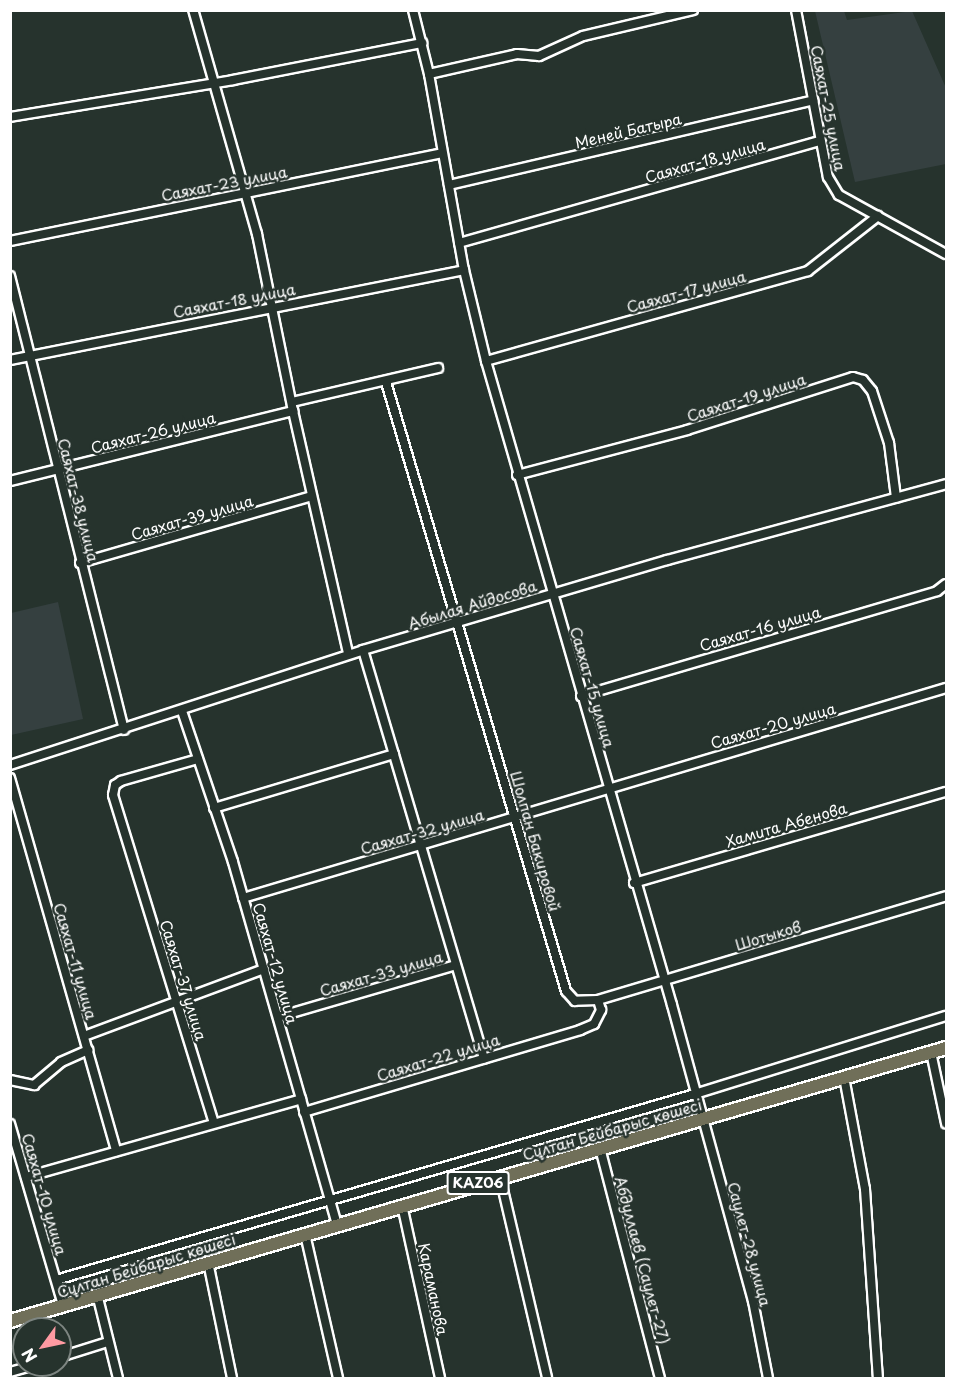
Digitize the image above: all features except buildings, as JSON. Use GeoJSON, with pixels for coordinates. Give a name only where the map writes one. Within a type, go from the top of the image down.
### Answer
{"type":"FeatureCollection","features":[{"type":"Feature","properties":{"kind":"main road","name":"Сұлтан Бейбарыс көшесі"},"geometry":{"type":"LineString","coordinates":[[10,1321],[946,1048]]}},
{"type":"Feature","properties":{"kind":"street"},"geometry":{"type":"LineString","coordinates":[[193,10],[247,194],[274,305],[293,411],[348,654]]}},
{"type":"Feature","properties":{"kind":"street","name":"Саяхат-15 улица"},"geometry":{"type":"LineString","coordinates":[[413,10],[429,74],[464,270],[486,361],[634,883],[665,982]]}},
{"type":"Feature","properties":{"kind":"street"},"geometry":{"type":"LineString","coordinates":[[429,74],[517,54],[539,56],[583,36],[693,10]]}},
{"type":"Feature","properties":{"kind":"street","name":"Саяхат-25 улица"},"geometry":{"type":"LineString","coordinates":[[796,10],[828,177],[839,195],[946,254]]}},
{"type":"Feature","properties":{"kind":"street"},"geometry":{"type":"LineString","coordinates":[[10,117],[422,43]]}},
{"type":"Feature","properties":{"kind":"street","name":"Меней Батыра"},"geometry":{"type":"LineString","coordinates":[[449,186],[813,100]]}},
{"type":"Feature","properties":{"kind":"street","name":"Саяхат-18 улица"},"geometry":{"type":"LineString","coordinates":[[459,243],[820,141]]}},
{"type":"Feature","properties":{"kind":"street","name":"Саяхат-23 улица"},"geometry":{"type":"LineString","coordinates":[[10,241],[442,153]]}},
{"type":"Feature","properties":{"kind":"street","name":"Саяхат-17 улица"},"geometry":{"type":"LineString","coordinates":[[486,361],[808,271],[878,216]]}},
{"type":"Feature","properties":{"kind":"street","name":"Саяхат-18 улица"},"geometry":{"type":"LineString","coordinates":[[10,360],[274,305],[464,270]]}},
{"type":"Feature","properties":{"kind":"street","name":"Саяхат-38 улица"},"geometry":{"type":"LineString","coordinates":[[10,276],[80,564],[124,730]]}},
{"type":"Feature","properties":{"kind":"street"},"geometry":{"type":"LineString","coordinates":[[292,402],[386,382],[438,368]]}},
{"type":"Feature","properties":{"kind":"street","name":"Саяхат-19 улица"},"geometry":{"type":"LineString","coordinates":[[517,475],[687,430],[853,377],[863,380],[872,391],[889,443],[896,498]]}},
{"type":"Feature","properties":{"kind":"street","name":"Шолпан Бакировой"},"geometry":{"type":"LineString","coordinates":[[386,382],[566,991],[575,1001],[598,1000]]}},
{"type":"Feature","properties":{"kind":"street","name":"Саяхат-26 улица"},"geometry":{"type":"LineString","coordinates":[[10,481],[293,411]]}},
{"type":"Feature","properties":{"kind":"street","name":"Абылая Айдосова"},"geometry":{"type":"LineString","coordinates":[[10,765],[182,711],[348,654],[552,594],[946,484]]}},
{"type":"Feature","properties":{"kind":"street","name":"Саяхат-39 улица"},"geometry":{"type":"LineString","coordinates":[[80,564],[312,496]]}},
{"type":"Feature","properties":{"kind":"street","name":"Саяхат-16 улица"},"geometry":{"type":"LineString","coordinates":[[581,696],[937,591],[946,584]]}},
{"type":"Feature","properties":{"kind":"street"},"geometry":{"type":"LineString","coordinates":[[363,650],[484,1058]]}},
{"type":"Feature","properties":{"kind":"street","name":"Саяхат-20 улица"},"geometry":{"type":"LineString","coordinates":[[608,788],[946,688]]}},
{"type":"Feature","properties":{"kind":"street","name":"Саяхат-12 улица"},"geometry":{"type":"LineString","coordinates":[[182,711],[243,898],[337,1224]]}},
{"type":"Feature","properties":{"kind":"street"},"geometry":{"type":"LineString","coordinates":[[214,808],[394,754]]}},
{"type":"Feature","properties":{"kind":"street","name":"Саяхат-37 улица"},"geometry":{"type":"LineString","coordinates":[[198,759],[114,785],[113,795],[214,1123]]}},
{"type":"Feature","properties":{"kind":"street","name":"Саяхат-11 улица"},"geometry":{"type":"LineString","coordinates":[[10,778],[116,1151]]}},
{"type":"Feature","properties":{"kind":"street","name":"Саяхат-32 улица"},"geometry":{"type":"LineString","coordinates":[[243,898],[421,844],[515,819],[608,788]]}},
{"type":"Feature","properties":{"kind":"street","name":"Хамита Абенова"},"geometry":{"type":"LineString","coordinates":[[634,883],[946,792]]}},
{"type":"Feature","properties":{"kind":"street","name":"Шотыков"},"geometry":{"type":"LineString","coordinates":[[598,1000],[665,982],[946,896]]}},
{"type":"Feature","properties":{"kind":"street","name":"Саяхат-33 улица"},"geometry":{"type":"LineString","coordinates":[[278,1017],[456,964]]}},
{"type":"Feature","properties":{"kind":"street"},"geometry":{"type":"LineString","coordinates":[[84,1036],[264,969]]}},
{"type":"Feature","properties":{"kind":"street","name":"Саулет-28 улица"},"geometry":{"type":"LineString","coordinates":[[665,982],[753,1301],[768,1378]]}},
{"type":"Feature","properties":{"kind":"street","name":"Саяхат-22 улица"},"geometry":{"type":"LineString","coordinates":[[304,1112],[580,1030],[600,1018],[598,1000]]}},
{"type":"Feature","properties":{"kind":"street"},"geometry":{"type":"LineString","coordinates":[[56,1280],[695,1095],[946,1016]]}},
{"type":"Feature","properties":{"kind":"street"},"geometry":{"type":"LineString","coordinates":[[10,1080],[34,1085],[61,1062],[88,1050]]}},
{"type":"Feature","properties":{"kind":"street"},"geometry":{"type":"LineString","coordinates":[[931,1052],[946,1123]]}},
{"type":"Feature","properties":{"kind":"street"},"geometry":{"type":"LineString","coordinates":[[844,1077],[866,1189],[878,1378]]}},
{"type":"Feature","properties":{"kind":"street"},"geometry":{"type":"LineString","coordinates":[[26,1177],[301,1100]]}},
{"type":"Feature","properties":{"kind":"street","name":"Саяхат-10 улица"},"geometry":{"type":"LineString","coordinates":[[10,1124],[63,1305]]}},
{"type":"Feature","properties":{"kind":"street","name":"Абдуллаев (Саулет-27)"},"geometry":{"type":"LineString","coordinates":[[600,1148],[660,1378]]}},
{"type":"Feature","properties":{"kind":"street"},"geometry":{"type":"LineString","coordinates":[[500,1177],[547,1378]]}},
{"type":"Feature","properties":{"kind":"street","name":"Караманова"},"geometry":{"type":"LineString","coordinates":[[402,1206],[440,1378]]}},
{"type":"Feature","properties":{"kind":"street"},"geometry":{"type":"LineString","coordinates":[[304,1234],[338,1378]]}},
{"type":"Feature","properties":{"kind":"street"},"geometry":{"type":"LineString","coordinates":[[208,1262],[232,1378]]}},
{"type":"Feature","properties":{"kind":"street"},"geometry":{"type":"LineString","coordinates":[[97,1294],[118,1378]]}},
{"type":"Feature","properties":{"kind":"street"},"geometry":{"type":"LineString","coordinates":[[72,1353],[108,1342]]}},
{"type":"Feature","properties":{"kind":"shaded area"},"geometry":{"type":"Polygon","coordinates":[[[815,11],[844,11],[847,20],[912,11],[946,88],[946,164],[855,182],[815,11]]]}},
{"type":"Feature","properties":{"kind":"shaded area"},"geometry":{"type":"Polygon","coordinates":[[[58,602],[83,719],[11,735],[11,613],[58,602]]]}}]}
